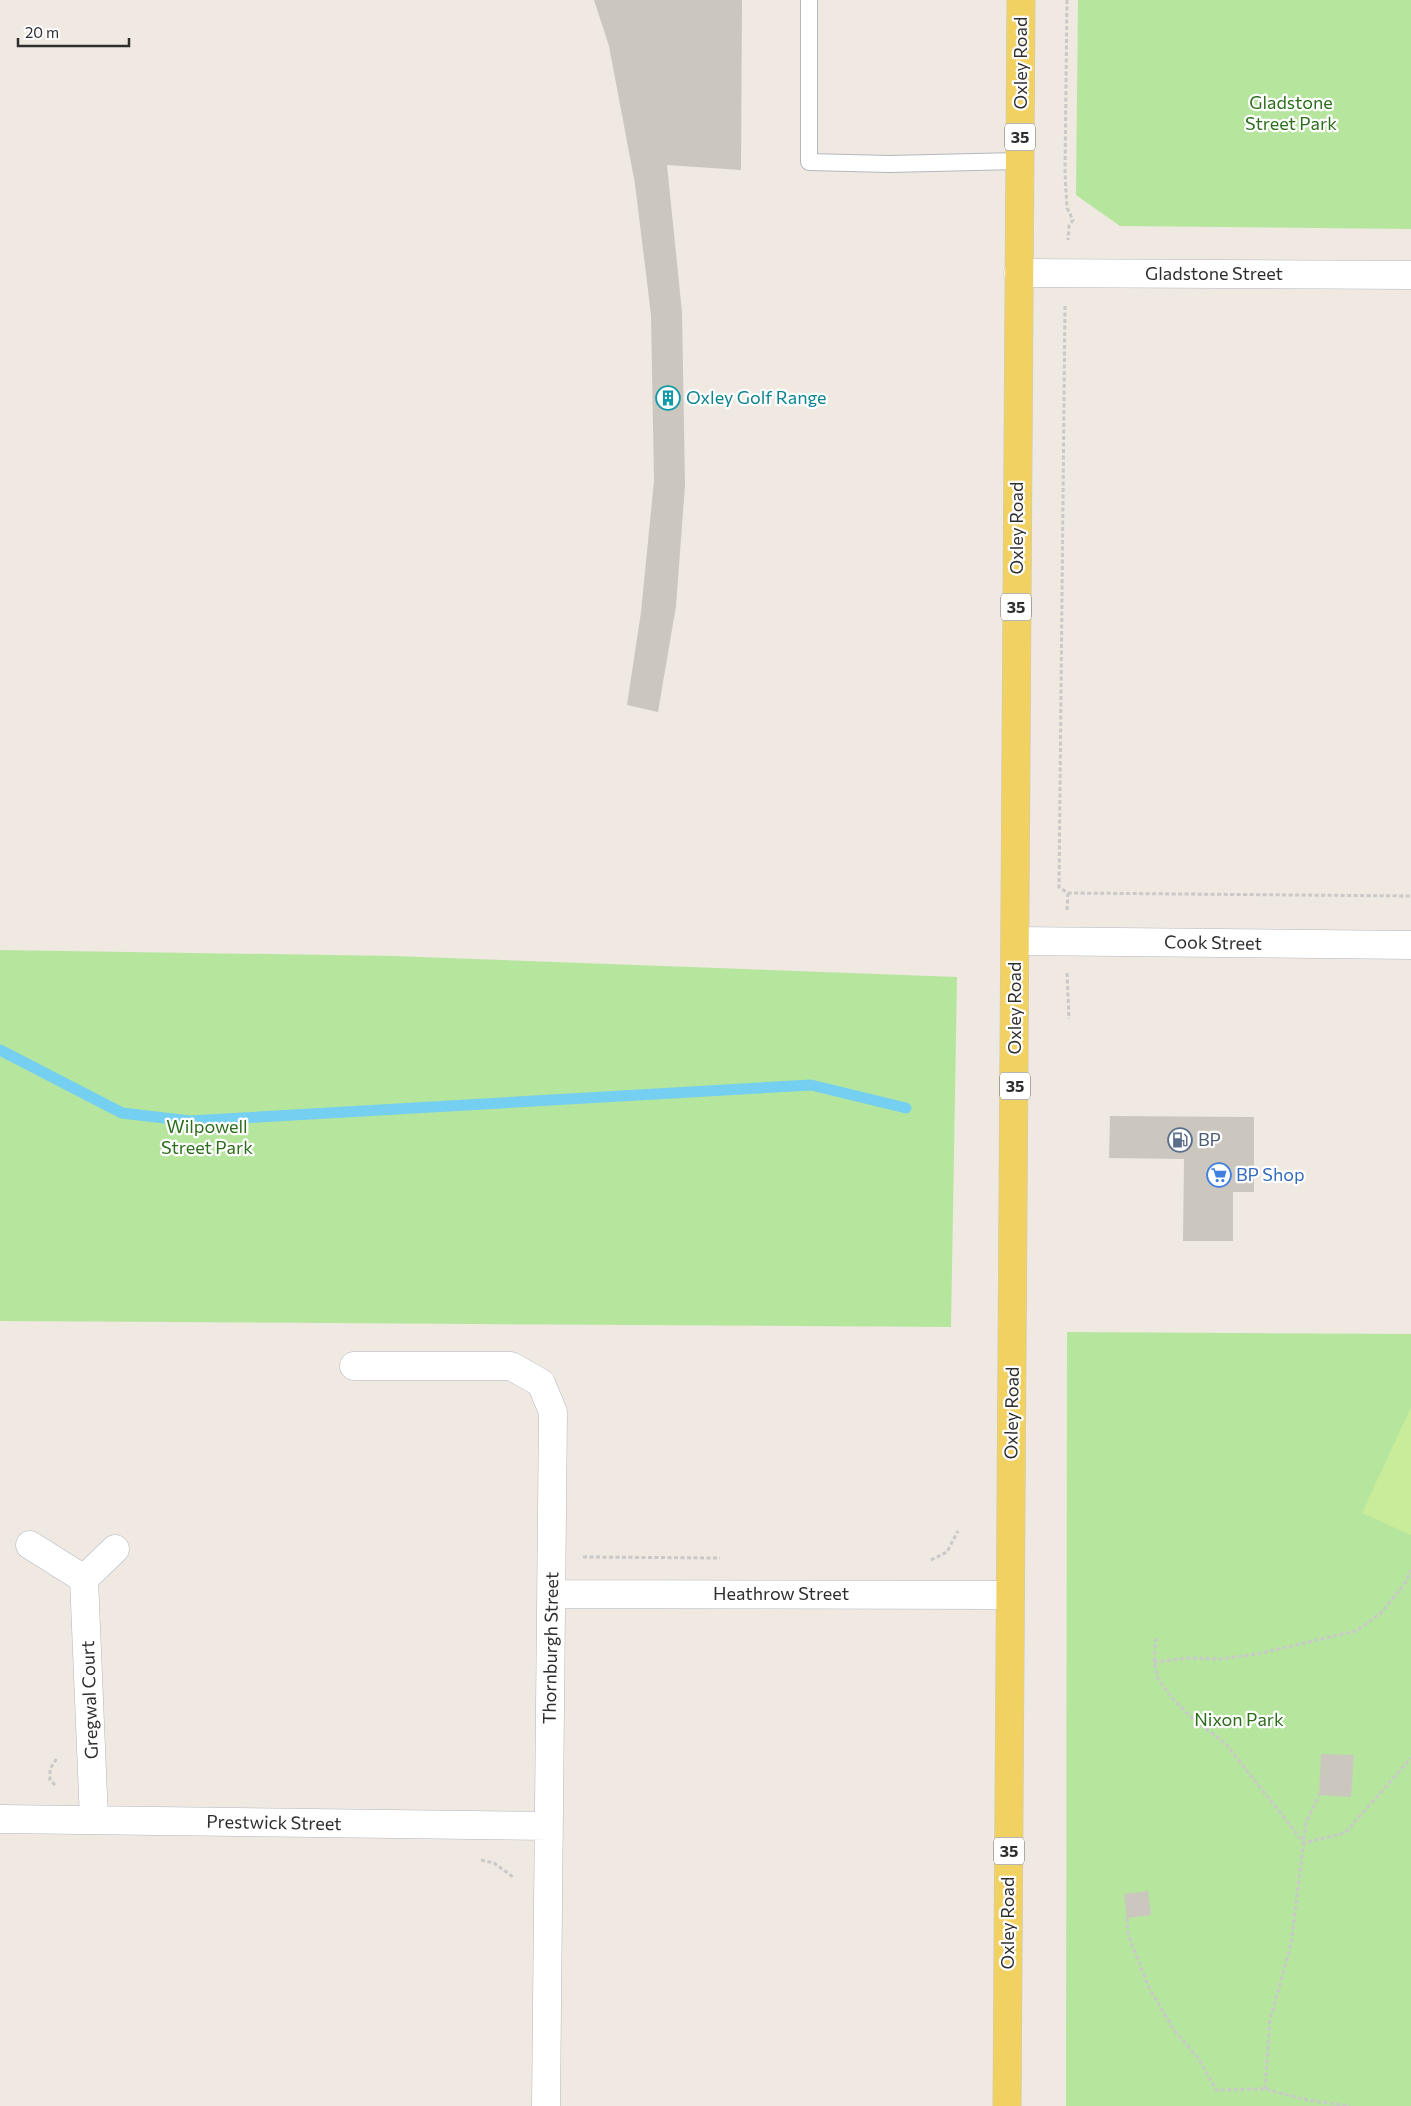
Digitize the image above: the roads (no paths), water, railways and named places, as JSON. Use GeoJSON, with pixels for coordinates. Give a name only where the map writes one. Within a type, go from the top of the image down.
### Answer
{"type":"FeatureCollection","features":[{"type":"Feature","properties":{"kind":"main road","name":"Oxley Road"},"geometry":{"type":"LineString","coordinates":[[1007,2106],[1021,0]]}},
{"type":"Feature","properties":{"kind":"street","name":"Gladstone Street"},"geometry":{"type":"LineString","coordinates":[[1018,273],[1411,275]]}},
{"type":"Feature","properties":{"kind":"street","name":"Cook Street"},"geometry":{"type":"LineString","coordinates":[[1016,941],[1411,945]]}},
{"type":"Feature","properties":{"kind":"street","name":"Thornburgh Street"},"geometry":{"type":"LineString","coordinates":[[354,1366],[511,1366],[541,1383],[553,1412],[546,2106]]}},
{"type":"Feature","properties":{"kind":"street"},"geometry":{"type":"LineString","coordinates":[[30,1545],[84,1579],[115,1549]]}},
{"type":"Feature","properties":{"kind":"street","name":"Gregwal Court"},"geometry":{"type":"LineString","coordinates":[[84,1579],[94,1820]]}},
{"type":"Feature","properties":{"kind":"street","name":"Heathrow Street"},"geometry":{"type":"LineString","coordinates":[[552,1594],[1010,1595]]}},
{"type":"Feature","properties":{"kind":"street","name":"Prestwick Street"},"geometry":{"type":"LineString","coordinates":[[0,1820],[548,1826]]}},
{"type":"Feature","properties":{"kind":"lane"},"geometry":{"type":"LineString","coordinates":[[810,0],[808,162],[889,164],[1020,161]]}},
{"type":"Feature","properties":{"kind":"waterway"},"geometry":{"type":"LineString","coordinates":[[0,1050],[122,1113],[190,1121],[811,1085],[906,1108]]}},
{"type":"Feature","properties":{"kind":"place","name":"Oxley Golf Range"},"geometry":{"type":"Point","coordinates":[668,398]}},
{"type":"Feature","properties":{"kind":"place","name":"BP"},"geometry":{"type":"Point","coordinates":[1180,1140]}},
{"type":"Feature","properties":{"kind":"place","name":"BP Shop"},"geometry":{"type":"Point","coordinates":[1219,1175]}},
{"type":"Feature","properties":{"kind":"park label","name":"Gladstone Street Park"},"geometry":{"type":"Point","coordinates":[1291,113]}},
{"type":"Feature","properties":{"kind":"park label","name":"Wilpowell Street Park"},"geometry":{"type":"Point","coordinates":[207,1137]}},
{"type":"Feature","properties":{"kind":"park label","name":"Nixon Park"},"geometry":{"type":"Point","coordinates":[1239,1720]}}]}
